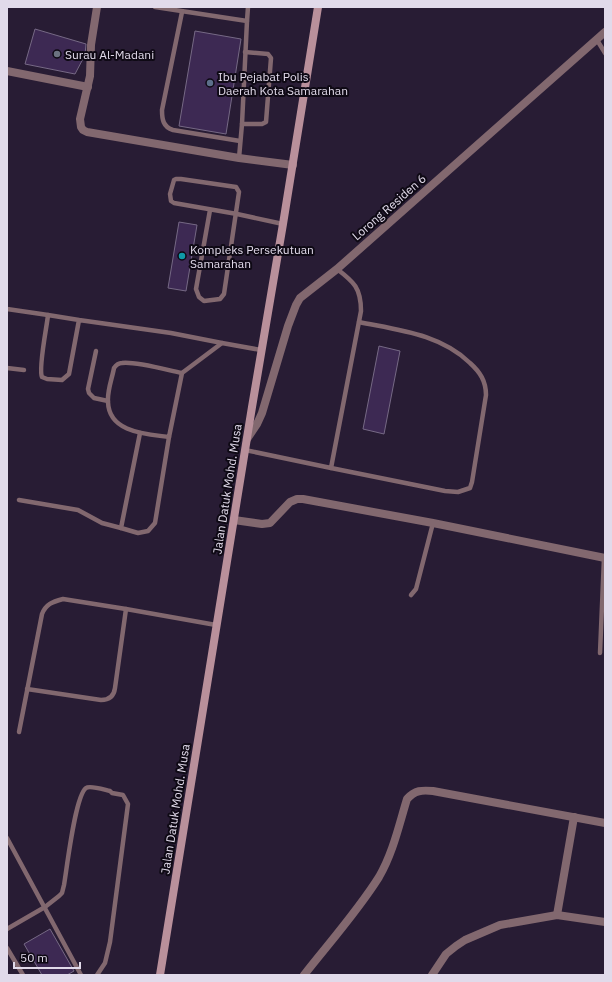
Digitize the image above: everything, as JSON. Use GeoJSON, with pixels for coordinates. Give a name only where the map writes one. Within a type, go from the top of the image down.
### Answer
{"type":"FeatureCollection","features":[{"type":"Feature","properties":{"kind":"main road","name":"Jalan Datuk Mohd. Musa"},"geometry":{"type":"LineString","coordinates":[[160,975],[261,350],[284,224],[318,7]]}},
{"type":"Feature","properties":{"kind":"street"},"geometry":{"type":"LineString","coordinates":[[97,7],[91,45],[90,76],[80,118],[81,127],[83,130],[86,132],[239,158],[293,165]]}},
{"type":"Feature","properties":{"kind":"street","name":"Lorong Residen 6"},"geometry":{"type":"LineString","coordinates":[[247,439],[262,413],[296,305],[300,298],[337,269],[605,32]]}},
{"type":"Feature","properties":{"kind":"street"},"geometry":{"type":"LineString","coordinates":[[7,71],[88,87]]}},
{"type":"Feature","properties":{"kind":"street"},"geometry":{"type":"LineString","coordinates":[[234,520],[262,524],[270,522],[290,502],[297,499],[303,499],[433,523],[604,558]]}},
{"type":"Feature","properties":{"kind":"street"},"geometry":{"type":"LineString","coordinates":[[304,975],[364,899],[379,876],[393,846],[407,799],[417,791],[433,791],[605,824]]}},
{"type":"Feature","properties":{"kind":"street"},"geometry":{"type":"LineString","coordinates":[[557,915],[574,817]]}},
{"type":"Feature","properties":{"kind":"street"},"geometry":{"type":"LineString","coordinates":[[432,975],[446,954],[465,940],[500,925],[557,915],[605,922]]}},
{"type":"Feature","properties":{"kind":"lane"},"geometry":{"type":"LineString","coordinates":[[155,7],[247,21]]}},
{"type":"Feature","properties":{"kind":"lane"},"geometry":{"type":"LineString","coordinates":[[239,158],[248,7]]}},
{"type":"Feature","properties":{"kind":"lane"},"geometry":{"type":"LineString","coordinates":[[182,12],[162,110],[163,120],[166,127],[173,130],[240,141]]}},
{"type":"Feature","properties":{"kind":"lane"},"geometry":{"type":"LineString","coordinates":[[597,40],[605,53]]}},
{"type":"Feature","properties":{"kind":"lane"},"geometry":{"type":"LineString","coordinates":[[242,124],[262,124],[266,122],[271,58],[268,54],[245,52]]}},
{"type":"Feature","properties":{"kind":"lane"},"geometry":{"type":"LineString","coordinates":[[210,210],[196,286],[197,294],[204,301],[220,299],[224,294],[237,214],[238,189],[236,187],[181,179],[174,180],[170,194],[171,201],[210,210],[237,214],[284,224]]}},
{"type":"Feature","properties":{"kind":"lane"},"geometry":{"type":"LineString","coordinates":[[331,468],[359,322],[361,303],[359,292],[350,279],[337,269]]}},
{"type":"Feature","properties":{"kind":"lane"},"geometry":{"type":"LineString","coordinates":[[7,309],[171,333],[261,350]]}},
{"type":"Feature","properties":{"kind":"lane"},"geometry":{"type":"LineString","coordinates":[[48,315],[41,374],[42,377],[47,379],[62,380],[69,374],[79,320]]}},
{"type":"Feature","properties":{"kind":"lane"},"geometry":{"type":"LineString","coordinates":[[245,450],[457,492],[470,488],[486,395],[486,388],[480,372],[458,352],[431,338],[359,322]]}},
{"type":"Feature","properties":{"kind":"lane"},"geometry":{"type":"LineString","coordinates":[[18,500],[78,510],[102,523],[138,533],[148,531],[155,523],[182,373],[222,343]]}},
{"type":"Feature","properties":{"kind":"lane"},"geometry":{"type":"LineString","coordinates":[[96,351],[88,389],[89,393],[94,398],[108,401]]}},
{"type":"Feature","properties":{"kind":"lane"},"geometry":{"type":"LineString","coordinates":[[170,437],[131,431],[119,424],[111,414],[108,401],[114,368],[115,365],[119,363],[135,364],[182,373]]}},
{"type":"Feature","properties":{"kind":"lane"},"geometry":{"type":"LineString","coordinates":[[7,368],[24,370]]}},
{"type":"Feature","properties":{"kind":"lane"},"geometry":{"type":"LineString","coordinates":[[121,528],[140,433]]}},
{"type":"Feature","properties":{"kind":"lane"},"geometry":{"type":"LineString","coordinates":[[411,595],[416,589],[433,523]]}},
{"type":"Feature","properties":{"kind":"lane"},"geometry":{"type":"LineString","coordinates":[[600,654],[604,558]]}},
{"type":"Feature","properties":{"kind":"lane"},"geometry":{"type":"LineString","coordinates":[[19,732],[42,614],[48,604],[62,599],[216,625]]}},
{"type":"Feature","properties":{"kind":"lane"},"geometry":{"type":"LineString","coordinates":[[27,689],[101,700],[112,697],[115,688],[126,609]]}},
{"type":"Feature","properties":{"kind":"lane"},"geometry":{"type":"LineString","coordinates":[[7,929],[45,907],[59,896],[63,889],[77,809],[86,788],[89,787],[123,795],[128,804],[110,942],[105,963],[97,975]]}},
{"type":"Feature","properties":{"kind":"lane"},"geometry":{"type":"LineString","coordinates":[[7,838],[81,975]]}},
{"type":"Feature","properties":{"kind":"lane"},"geometry":{"type":"LineString","coordinates":[[7,948],[23,975]]}},
{"type":"Feature","properties":{"kind":"building","name":"Surau Al-Madani"},"geometry":{"type":"Polygon","coordinates":[[[35,29],[86,44],[85,55],[75,74],[25,64],[35,29]]]}},
{"type":"Feature","properties":{"kind":"building","name":"Ibu Pejabat Polis Daerah Kota Samarahan"},"geometry":{"type":"Polygon","coordinates":[[[195,31],[241,39],[226,134],[179,126],[195,31]]]}},
{"type":"Feature","properties":{"kind":"building","name":"Kompleks Persekutuan Samarahan"},"geometry":{"type":"Polygon","coordinates":[[[179,222],[197,225],[186,291],[168,288],[179,222]]]}},
{"type":"Feature","properties":{"kind":"building"},"geometry":{"type":"Polygon","coordinates":[[[379,346],[400,351],[384,434],[363,429],[379,346]]]}},
{"type":"Feature","properties":{"kind":"building"},"geometry":{"type":"Polygon","coordinates":[[[50,929],[74,971],[67,975],[42,975],[24,944],[50,929]]]}},
{"type":"Feature","properties":{"kind":"place","name":"Surau Al-Madani"},"geometry":{"type":"Point","coordinates":[57,54]}},
{"type":"Feature","properties":{"kind":"place","name":"Ibu Pejabat Polis Daerah Kota Samarahan"},"geometry":{"type":"Point","coordinates":[210,83]}},
{"type":"Feature","properties":{"kind":"place","name":"Kompleks Persekutuan Samarahan"},"geometry":{"type":"Point","coordinates":[182,256]}}]}
